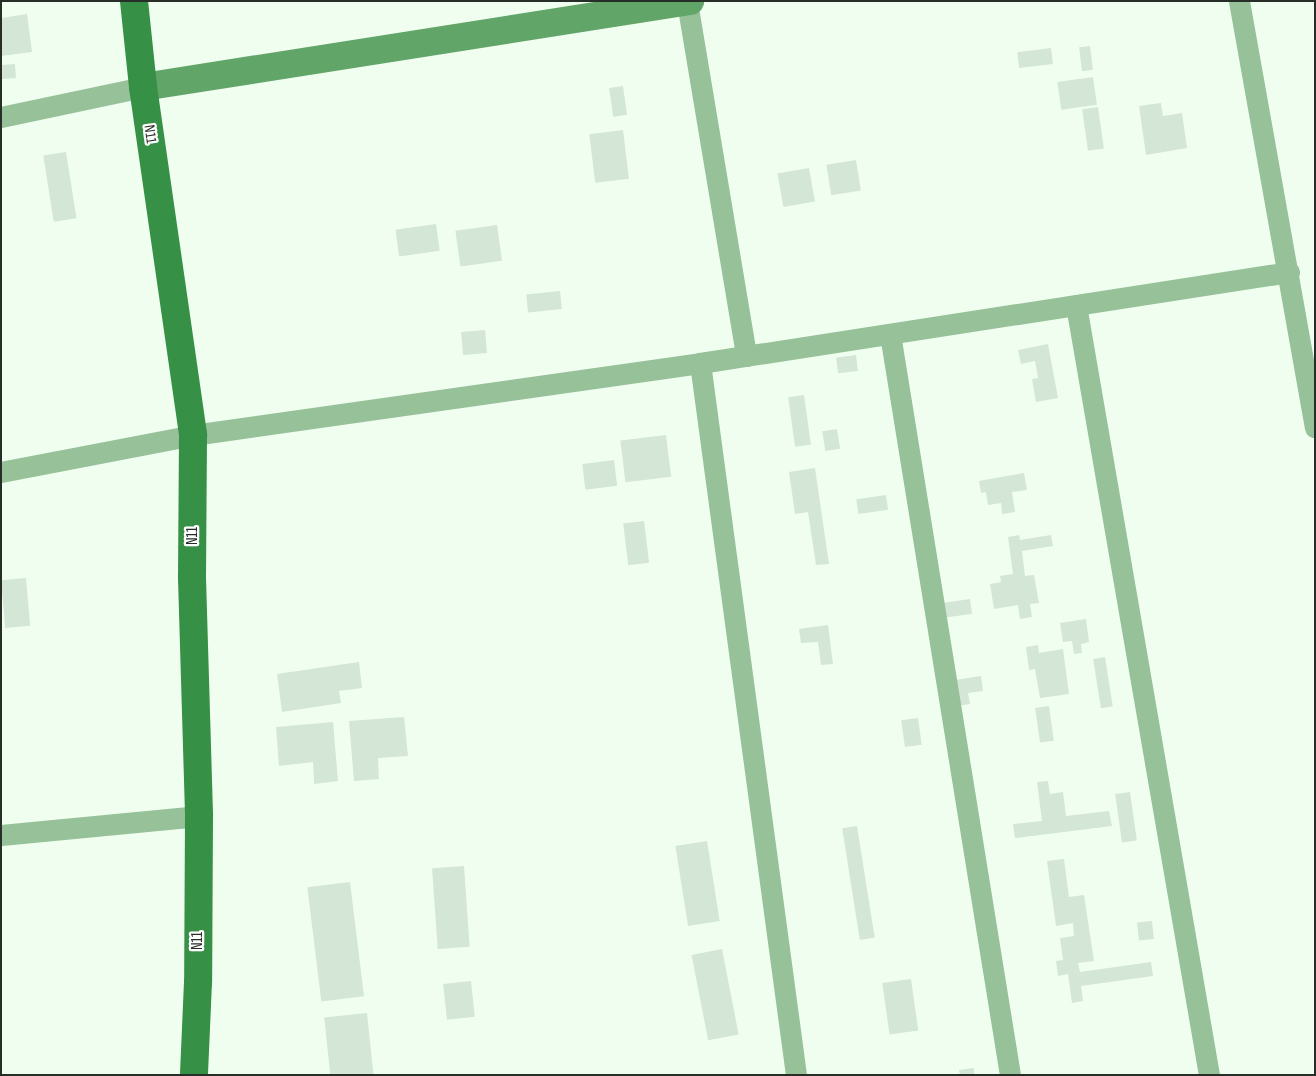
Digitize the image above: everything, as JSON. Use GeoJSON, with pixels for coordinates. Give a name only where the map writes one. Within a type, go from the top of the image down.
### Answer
{"type":"FeatureCollection","features":[{"type":"Feature","properties":{"kind":"main road","name":"N11"},"geometry":{"type":"LineString","coordinates":[[134,1],[143,87],[193,435],[192,578],[198,816],[198,982],[194,1075]]}},
{"type":"Feature","properties":{"kind":"street"},"geometry":{"type":"LineString","coordinates":[[1239,1],[1315,427]]}},
{"type":"Feature","properties":{"kind":"street"},"geometry":{"type":"LineString","coordinates":[[1,117],[143,87],[688,2],[746,356]]}},
{"type":"Feature","properties":{"kind":"street"},"geometry":{"type":"LineString","coordinates":[[1,472],[193,435],[700,363],[1288,272]]}},
{"type":"Feature","properties":{"kind":"street"},"geometry":{"type":"LineString","coordinates":[[1076,305],[1209,1075]]}},
{"type":"Feature","properties":{"kind":"street"},"geometry":{"type":"LineString","coordinates":[[890,334],[1010,1075]]}},
{"type":"Feature","properties":{"kind":"street"},"geometry":{"type":"LineString","coordinates":[[700,363],[796,1075]]}},
{"type":"Feature","properties":{"kind":"street"},"geometry":{"type":"LineString","coordinates":[[1,835],[198,816]]}},
{"type":"Feature","properties":{"kind":"building"},"geometry":{"type":"Polygon","coordinates":[[[27,14],[32,52],[1,56],[1,18],[27,14]]]}},
{"type":"Feature","properties":{"kind":"building"},"geometry":{"type":"Polygon","coordinates":[[[1090,46],[1093,70],[1082,71],[1079,47],[1090,46]]]}},
{"type":"Feature","properties":{"kind":"building"},"geometry":{"type":"Polygon","coordinates":[[[1051,48],[1053,64],[1019,68],[1017,52],[1051,48]]]}},
{"type":"Feature","properties":{"kind":"building"},"geometry":{"type":"Polygon","coordinates":[[[15,64],[16,78],[2,79],[1,65],[15,64]]]}},
{"type":"Feature","properties":{"kind":"building"},"geometry":{"type":"Polygon","coordinates":[[[1093,77],[1097,105],[1061,110],[1057,82],[1093,77]]]}},
{"type":"Feature","properties":{"kind":"building"},"geometry":{"type":"Polygon","coordinates":[[[623,86],[627,115],[613,117],[609,88],[623,86]]]}},
{"type":"Feature","properties":{"kind":"building"},"geometry":{"type":"Polygon","coordinates":[[[1161,103],[1163,116],[1182,113],[1187,148],[1146,155],[1139,106],[1161,103]]]}},
{"type":"Feature","properties":{"kind":"building"},"geometry":{"type":"Polygon","coordinates":[[[1098,107],[1104,149],[1088,151],[1082,109],[1098,107]]]}},
{"type":"Feature","properties":{"kind":"building"},"geometry":{"type":"Polygon","coordinates":[[[623,130],[629,179],[595,183],[589,134],[623,130]]]}},
{"type":"Feature","properties":{"kind":"building"},"geometry":{"type":"Polygon","coordinates":[[[66,152],[76,218],[54,222],[43,156],[66,152]]]}},
{"type":"Feature","properties":{"kind":"building"},"geometry":{"type":"Polygon","coordinates":[[[856,160],[861,191],[831,195],[826,165],[856,160]]]}},
{"type":"Feature","properties":{"kind":"building"},"geometry":{"type":"Polygon","coordinates":[[[809,168],[815,201],[783,207],[777,174],[809,168]]]}},
{"type":"Feature","properties":{"kind":"building"},"geometry":{"type":"Polygon","coordinates":[[[436,224],[440,251],[399,256],[395,230],[436,224]]]}},
{"type":"Feature","properties":{"kind":"building"},"geometry":{"type":"Polygon","coordinates":[[[497,225],[502,261],[460,266],[455,231],[497,225]]]}},
{"type":"Feature","properties":{"kind":"building"},"geometry":{"type":"Polygon","coordinates":[[[560,291],[562,309],[528,312],[526,295],[560,291]]]}},
{"type":"Feature","properties":{"kind":"building"},"geometry":{"type":"Polygon","coordinates":[[[485,330],[487,353],[463,355],[461,332],[485,330]]]}},
{"type":"Feature","properties":{"kind":"building"},"geometry":{"type":"Polygon","coordinates":[[[1048,344],[1058,398],[1036,402],[1032,379],[1038,378],[1035,361],[1021,364],[1018,350],[1048,344]]]}},
{"type":"Feature","properties":{"kind":"building"},"geometry":{"type":"Polygon","coordinates":[[[856,355],[858,371],[838,373],[836,357],[856,355]]]}},
{"type":"Feature","properties":{"kind":"building"},"geometry":{"type":"Polygon","coordinates":[[[804,395],[811,445],[795,447],[788,397],[804,395]]]}},
{"type":"Feature","properties":{"kind":"building"},"geometry":{"type":"Polygon","coordinates":[[[837,429],[840,449],[825,451],[822,431],[837,429]]]}},
{"type":"Feature","properties":{"kind":"building"},"geometry":{"type":"Polygon","coordinates":[[[666,435],[671,477],[625,482],[620,441],[666,435]]]}},
{"type":"Feature","properties":{"kind":"building"},"geometry":{"type":"Polygon","coordinates":[[[614,460],[617,486],[585,490],[582,464],[614,460]]]}},
{"type":"Feature","properties":{"kind":"building"},"geometry":{"type":"Polygon","coordinates":[[[815,468],[829,564],[816,565],[808,512],[795,514],[789,472],[815,468]]]}},
{"type":"Feature","properties":{"kind":"building"},"geometry":{"type":"Polygon","coordinates":[[[1024,473],[1027,490],[1012,492],[1015,512],[1002,514],[1001,503],[988,505],[986,492],[981,493],[979,481],[1024,473]]]}},
{"type":"Feature","properties":{"kind":"building"},"geometry":{"type":"Polygon","coordinates":[[[886,495],[888,510],[858,514],[856,499],[886,495]]]}},
{"type":"Feature","properties":{"kind":"building"},"geometry":{"type":"Polygon","coordinates":[[[644,521],[649,563],[628,565],[623,524],[644,521]]]}},
{"type":"Feature","properties":{"kind":"building"},"geometry":{"type":"Polygon","coordinates":[[[1019,535],[1020,540],[1051,535],[1053,546],[1022,551],[1025,576],[1034,575],[1039,603],[1030,604],[1032,617],[1020,619],[1018,605],[994,609],[990,584],[1001,582],[1000,576],[1013,574],[1008,537],[1019,535]]]}},
{"type":"Feature","properties":{"kind":"building"},"geometry":{"type":"Polygon","coordinates":[[[26,578],[30,626],[5,628],[1,580],[26,578]]]}},
{"type":"Feature","properties":{"kind":"building"},"geometry":{"type":"Polygon","coordinates":[[[970,599],[972,614],[944,618],[942,603],[970,599]]]}},
{"type":"Feature","properties":{"kind":"building"},"geometry":{"type":"Polygon","coordinates":[[[1086,619],[1089,642],[1081,644],[1082,653],[1074,654],[1072,641],[1063,642],[1060,623],[1086,619]]]}},
{"type":"Feature","properties":{"kind":"building"},"geometry":{"type":"Polygon","coordinates":[[[828,625],[833,664],[821,665],[818,642],[801,643],[799,629],[828,625]]]}},
{"type":"Feature","properties":{"kind":"building"},"geometry":{"type":"Polygon","coordinates":[[[1038,645],[1039,653],[1063,649],[1069,694],[1040,698],[1035,669],[1029,670],[1026,647],[1038,645]]]}},
{"type":"Feature","properties":{"kind":"building"},"geometry":{"type":"Polygon","coordinates":[[[1105,657],[1113,706],[1101,708],[1093,659],[1105,657]]]}},
{"type":"Feature","properties":{"kind":"building"},"geometry":{"type":"Polygon","coordinates":[[[359,662],[362,688],[339,691],[341,703],[282,712],[277,674],[359,662]]]}},
{"type":"Feature","properties":{"kind":"building"},"geometry":{"type":"Polygon","coordinates":[[[981,676],[983,691],[968,693],[970,704],[958,706],[955,680],[981,676]]]}},
{"type":"Feature","properties":{"kind":"building"},"geometry":{"type":"Polygon","coordinates":[[[1049,706],[1054,741],[1040,743],[1035,708],[1049,706]]]}},
{"type":"Feature","properties":{"kind":"building"},"geometry":{"type":"Polygon","coordinates":[[[404,717],[408,756],[378,758],[379,779],[354,781],[349,721],[404,717]]]}},
{"type":"Feature","properties":{"kind":"building"},"geometry":{"type":"Polygon","coordinates":[[[918,718],[922,745],[905,747],[901,720],[918,718]]]}},
{"type":"Feature","properties":{"kind":"building"},"geometry":{"type":"Polygon","coordinates":[[[333,722],[338,781],[314,784],[313,762],[279,766],[276,727],[333,722]]]}},
{"type":"Feature","properties":{"kind":"building"},"geometry":{"type":"Polygon","coordinates":[[[1048,781],[1050,794],[1063,792],[1066,816],[1109,811],[1112,826],[1015,838],[1013,824],[1042,821],[1037,782],[1048,781]]]}},
{"type":"Feature","properties":{"kind":"building"},"geometry":{"type":"Polygon","coordinates":[[[1130,792],[1137,841],[1122,843],[1115,794],[1130,792]]]}},
{"type":"Feature","properties":{"kind":"building"},"geometry":{"type":"Polygon","coordinates":[[[857,826],[875,938],[860,940],[842,828],[857,826]]]}},
{"type":"Feature","properties":{"kind":"building"},"geometry":{"type":"Polygon","coordinates":[[[707,841],[720,921],[688,926],[675,846],[707,841]]]}},
{"type":"Feature","properties":{"kind":"building"},"geometry":{"type":"Polygon","coordinates":[[[1064,859],[1069,897],[1084,895],[1094,961],[1078,963],[1080,972],[1151,962],[1153,976],[1081,986],[1083,1001],[1072,1003],[1068,974],[1058,976],[1056,961],[1063,960],[1060,938],[1074,936],[1073,923],[1056,926],[1047,861],[1064,859]]]}},
{"type":"Feature","properties":{"kind":"building"},"geometry":{"type":"Polygon","coordinates":[[[464,866],[470,947],[438,949],[432,868],[464,866]]]}},
{"type":"Feature","properties":{"kind":"building"},"geometry":{"type":"Polygon","coordinates":[[[350,882],[364,996],[321,1001],[307,887],[350,882]]]}},
{"type":"Feature","properties":{"kind":"building"},"geometry":{"type":"Polygon","coordinates":[[[1152,921],[1154,939],[1139,940],[1137,923],[1152,921]]]}},
{"type":"Feature","properties":{"kind":"building"},"geometry":{"type":"Polygon","coordinates":[[[722,949],[739,1034],[708,1040],[692,955],[722,949]]]}},
{"type":"Feature","properties":{"kind":"building"},"geometry":{"type":"Polygon","coordinates":[[[911,979],[918,1030],[890,1035],[882,983],[911,979]]]}},
{"type":"Feature","properties":{"kind":"building"},"geometry":{"type":"Polygon","coordinates":[[[471,981],[475,1017],[447,1020],[443,984],[471,981]]]}},
{"type":"Feature","properties":{"kind":"building"},"geometry":{"type":"Polygon","coordinates":[[[367,1013],[373,1075],[330,1075],[324,1017],[367,1013]]]}},
{"type":"Feature","properties":{"kind":"building"},"geometry":{"type":"Polygon","coordinates":[[[974,1068],[974,1075],[960,1075],[959,1070],[974,1068]]]}}]}
